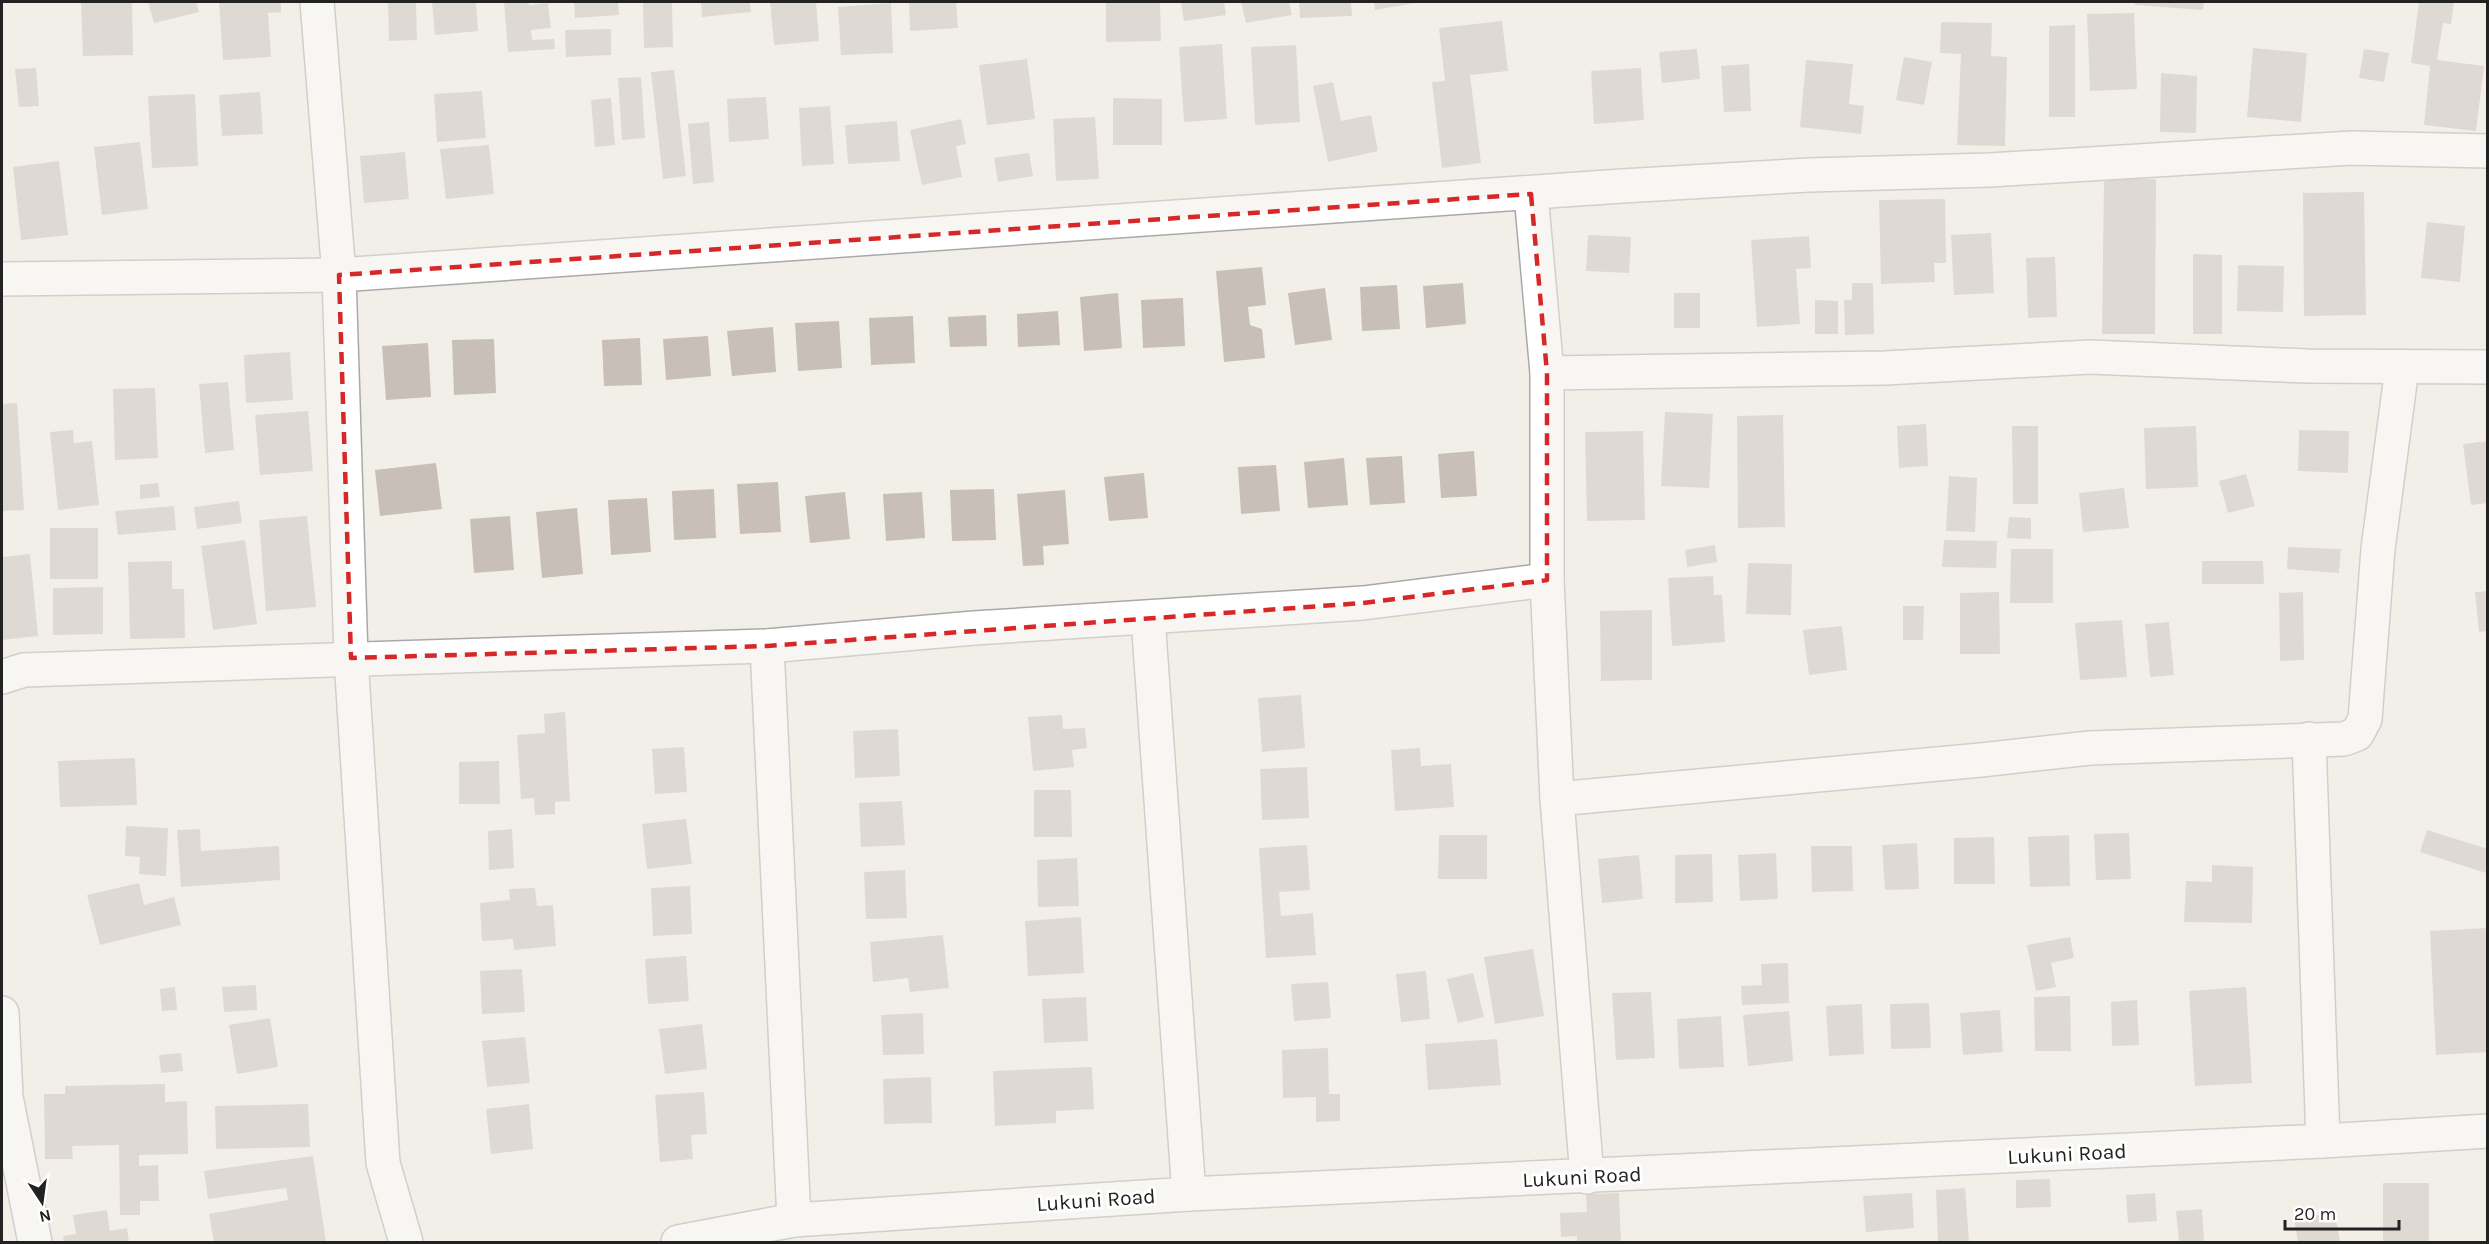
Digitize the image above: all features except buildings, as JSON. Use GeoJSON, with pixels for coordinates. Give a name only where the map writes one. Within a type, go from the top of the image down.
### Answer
{"type":"FeatureCollection","features":[{"type":"Feature","properties":{"kind":"street"},"geometry":{"type":"LineString","coordinates":[[317,2],[339,275],[351,658],[383,1162],[406,1242]]}},
{"type":"Feature","properties":{"kind":"street"},"geometry":{"type":"LineString","coordinates":[[2,279],[339,275],[1797,176],[1990,170],[2352,148],[2487,151]]}},
{"type":"Feature","properties":{"kind":"street"},"geometry":{"type":"LineString","coordinates":[[1531,194],[1547,373],[1546,580],[1557,799],[1587,1177]]}},
{"type":"Feature","properties":{"kind":"street"},"geometry":{"type":"LineString","coordinates":[[1547,373],[1885,368],[2090,357],[2402,368],[2487,367]]}},
{"type":"Feature","properties":{"kind":"street"},"geometry":{"type":"LineString","coordinates":[[1557,799],[2090,748],[2344,739],[2357,734],[2365,719],[2378,549],[2402,368]]}},
{"type":"Feature","properties":{"kind":"street"},"geometry":{"type":"LineString","coordinates":[[2,677],[24,670],[767,646],[974,628],[1363,603],[1546,580]]}},
{"type":"Feature","properties":{"kind":"street"},"geometry":{"type":"LineString","coordinates":[[1148,618],[1189,1194]]}},
{"type":"Feature","properties":{"kind":"street"},"geometry":{"type":"LineString","coordinates":[[767,646],[794,1220]]}},
{"type":"Feature","properties":{"kind":"street"},"geometry":{"type":"LineString","coordinates":[[2309,739],[2324,1142]]}},
{"type":"Feature","properties":{"kind":"street"},"geometry":{"type":"LineString","coordinates":[[2,1013],[6,1097],[35,1242]]}},
{"type":"Feature","properties":{"kind":"street","name":"Lukuni Road"},"geometry":{"type":"LineString","coordinates":[[678,1242],[794,1220],[1189,1194],[2324,1142],[2487,1131]]}},
{"type":"Feature","properties":{"kind":"highlighted area"},"geometry":{"type":"Polygon","coordinates":[[[1531,194],[1547,373],[1547,580],[1363,603],[767,646],[351,658],[339,275],[1531,194]]]}}]}
